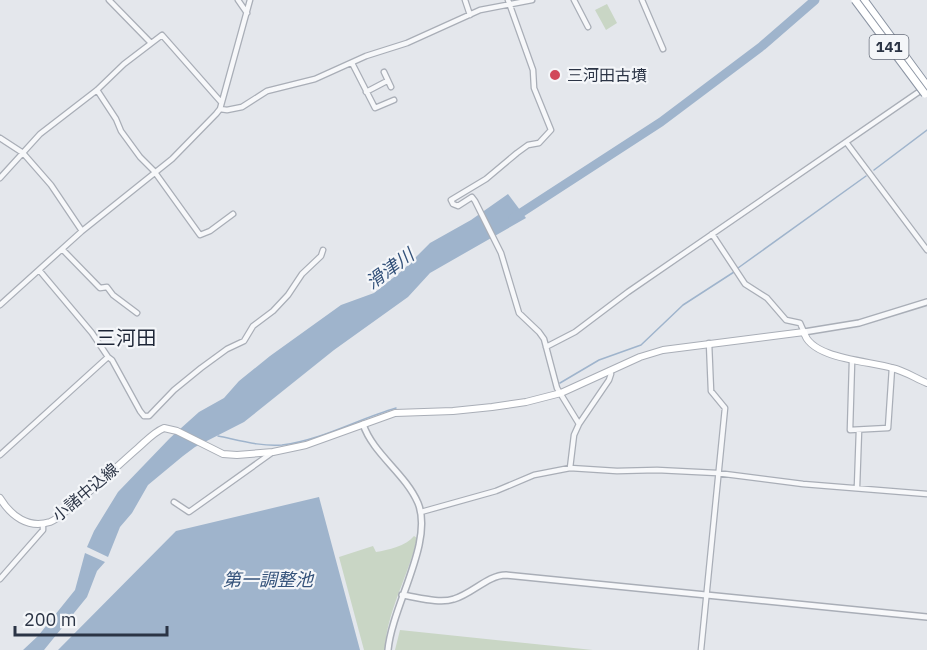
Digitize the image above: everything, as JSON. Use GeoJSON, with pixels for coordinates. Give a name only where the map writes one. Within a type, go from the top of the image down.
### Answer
{"type":"FeatureCollection","features":[{"type":"Feature","properties":{"kind":"highway","name":"141"},"geometry":{"type":"LineString","coordinates":[[855,0],[926,91]]}},
{"type":"Feature","properties":{"kind":"highway","name":"141"},"geometry":{"type":"LineString","coordinates":[[864,0],[926,91]]}},
{"type":"Feature","properties":{"kind":"main road"},"geometry":{"type":"LineString","coordinates":[[273,452],[306,445],[395,413],[492,407],[526,402],[561,393],[651,353],[709,343],[804,332],[810,344],[852,362],[892,368],[927,383]]}},
{"type":"Feature","properties":{"kind":"main road","name":"小諸中込線"},"geometry":{"type":"LineString","coordinates":[[0,498],[15,517],[26,522],[43,524],[60,516],[159,430],[168,428],[218,453],[233,455],[273,452]]}},
{"type":"Feature","properties":{"kind":"street"},"geometry":{"type":"LineString","coordinates":[[109,0],[151,43]]}},
{"type":"Feature","properties":{"kind":"street"},"geometry":{"type":"LineString","coordinates":[[238,0],[246,13]]}},
{"type":"Feature","properties":{"kind":"street"},"geometry":{"type":"LineString","coordinates":[[0,305],[82,231],[172,159],[220,109],[250,0]]}},
{"type":"Feature","properties":{"kind":"street"},"geometry":{"type":"LineString","coordinates":[[465,0],[470,15]]}},
{"type":"Feature","properties":{"kind":"street"},"geometry":{"type":"LineString","coordinates":[[220,109],[223,111],[237,108],[267,91],[315,79],[383,49],[407,43],[480,10],[509,2],[532,0]]}},
{"type":"Feature","properties":{"kind":"street"},"geometry":{"type":"LineString","coordinates":[[574,0],[588,27]]}},
{"type":"Feature","properties":{"kind":"street"},"geometry":{"type":"LineString","coordinates":[[642,0],[663,49]]}},
{"type":"Feature","properties":{"kind":"street"},"geometry":{"type":"LineString","coordinates":[[509,2],[533,69],[534,88],[551,130],[538,142],[528,145],[517,153],[486,179],[451,200],[458,206],[472,198],[475,201],[501,253],[519,313],[542,335],[550,369],[579,424]]}},
{"type":"Feature","properties":{"kind":"street"},"geometry":{"type":"LineString","coordinates":[[0,178],[40,134],[162,35],[221,102]]}},
{"type":"Feature","properties":{"kind":"street"},"geometry":{"type":"LineString","coordinates":[[352,63],[375,108],[394,100]]}},
{"type":"Feature","properties":{"kind":"street"},"geometry":{"type":"LineString","coordinates":[[384,72],[391,87]]}},
{"type":"Feature","properties":{"kind":"street"},"geometry":{"type":"LineString","coordinates":[[366,92],[387,81]]}},
{"type":"Feature","properties":{"kind":"street"},"geometry":{"type":"LineString","coordinates":[[97,90],[121,131],[140,157],[154,171],[200,235],[210,231],[233,214]]}},
{"type":"Feature","properties":{"kind":"street"},"geometry":{"type":"LineString","coordinates":[[546,347],[570,335],[628,292],[846,142],[926,91]]}},
{"type":"Feature","properties":{"kind":"street"},"geometry":{"type":"LineString","coordinates":[[0,138],[23,153],[51,185],[82,231]]}},
{"type":"Feature","properties":{"kind":"street"},"geometry":{"type":"LineString","coordinates":[[846,142],[927,250]]}},
{"type":"Feature","properties":{"kind":"street"},"geometry":{"type":"LineString","coordinates":[[712,234],[745,284],[767,298],[786,320],[800,323],[804,332],[860,323],[927,302]]}},
{"type":"Feature","properties":{"kind":"street"},"geometry":{"type":"LineString","coordinates":[[63,250],[100,288],[107,287],[137,313]]}},
{"type":"Feature","properties":{"kind":"street"},"geometry":{"type":"LineString","coordinates":[[39,270],[112,360],[140,411],[146,417],[174,390],[223,352],[244,340],[253,326],[273,311],[288,295],[302,274],[321,256],[323,250]]}},
{"type":"Feature","properties":{"kind":"street"},"geometry":{"type":"LineString","coordinates":[[700,650],[725,408],[711,391],[709,343]]}},
{"type":"Feature","properties":{"kind":"street"},"geometry":{"type":"LineString","coordinates":[[0,455],[108,357]]}},
{"type":"Feature","properties":{"kind":"street"},"geometry":{"type":"LineString","coordinates":[[852,362],[850,430],[888,428],[892,368]]}},
{"type":"Feature","properties":{"kind":"street"},"geometry":{"type":"LineString","coordinates":[[570,468],[574,435],[609,380],[611,374],[609,371]]}},
{"type":"Feature","properties":{"kind":"street"},"geometry":{"type":"LineString","coordinates":[[363,424],[372,442],[410,490],[421,512],[421,538],[402,595],[388,650]]}},
{"type":"Feature","properties":{"kind":"street"},"geometry":{"type":"LineString","coordinates":[[857,487],[859,430]]}},
{"type":"Feature","properties":{"kind":"street"},"geometry":{"type":"LineString","coordinates":[[174,502],[189,512],[273,452]]}},
{"type":"Feature","properties":{"kind":"street"},"geometry":{"type":"LineString","coordinates":[[421,512],[496,491],[534,475],[570,468],[717,473],[803,484],[927,494]]}},
{"type":"Feature","properties":{"kind":"street"},"geometry":{"type":"LineString","coordinates":[[0,579],[43,530],[43,524]]}},
{"type":"Feature","properties":{"kind":"street"},"geometry":{"type":"LineString","coordinates":[[402,595],[450,600],[498,576],[506,575],[927,617]]}},
{"type":"Feature","properties":{"kind":"green space"},"geometry":{"type":"Polygon","coordinates":[[[607,4],[617,23],[606,30],[595,10],[607,4]]]}},
{"type":"Feature","properties":{"kind":"green space"},"geometry":{"type":"Polygon","coordinates":[[[414,536],[417,538],[389,622],[385,650],[364,650],[339,557],[373,546],[376,552],[391,549],[402,545],[414,536]]]}},
{"type":"Feature","properties":{"kind":"green space"},"geometry":{"type":"Polygon","coordinates":[[[400,630],[593,650],[395,650],[400,630]]]}},
{"type":"Feature","properties":{"kind":"water"},"geometry":{"type":"Polygon","coordinates":[[[508,194],[526,218],[430,273],[408,297],[334,350],[244,422],[195,447],[183,456],[148,485],[132,513],[120,527],[108,557],[87,547],[118,492],[170,438],[199,412],[224,398],[239,381],[270,356],[341,305],[374,293],[403,270],[430,243],[471,220],[508,194]]]}},
{"type":"Feature","properties":{"kind":"water","name":"第一調整池"},"geometry":{"type":"Polygon","coordinates":[[[319,497],[360,650],[58,650],[176,531],[319,497]]]}},
{"type":"Feature","properties":{"kind":"water"},"geometry":{"type":"Polygon","coordinates":[[[85,553],[105,562],[97,571],[87,597],[44,650],[23,650],[38,636],[75,590],[85,553]]]}},
{"type":"Feature","properties":{"kind":"waterway","name":"滑津川"},"geometry":{"type":"LineString","coordinates":[[513,218],[661,122],[762,46],[815,0]]}},
{"type":"Feature","properties":{"kind":"waterway"},"geometry":{"type":"LineString","coordinates":[[874,170],[927,130]]}},
{"type":"Feature","properties":{"kind":"waterway"},"geometry":{"type":"LineString","coordinates":[[738,268],[866,176]]}},
{"type":"Feature","properties":{"kind":"waterway"},"geometry":{"type":"LineString","coordinates":[[560,383],[599,360],[641,345],[683,305],[734,272]]}},
{"type":"Feature","properties":{"kind":"waterway"},"geometry":{"type":"LineString","coordinates":[[218,436],[258,444],[282,445],[311,439],[396,408]]}},
{"type":"Feature","properties":{"kind":"place","name":"三河田古墳"},"geometry":{"type":"Point","coordinates":[555,75]}},
{"type":"Feature","properties":{"kind":"district","name":"三河田"},"geometry":{"type":"Point","coordinates":[126,338]}}]}
